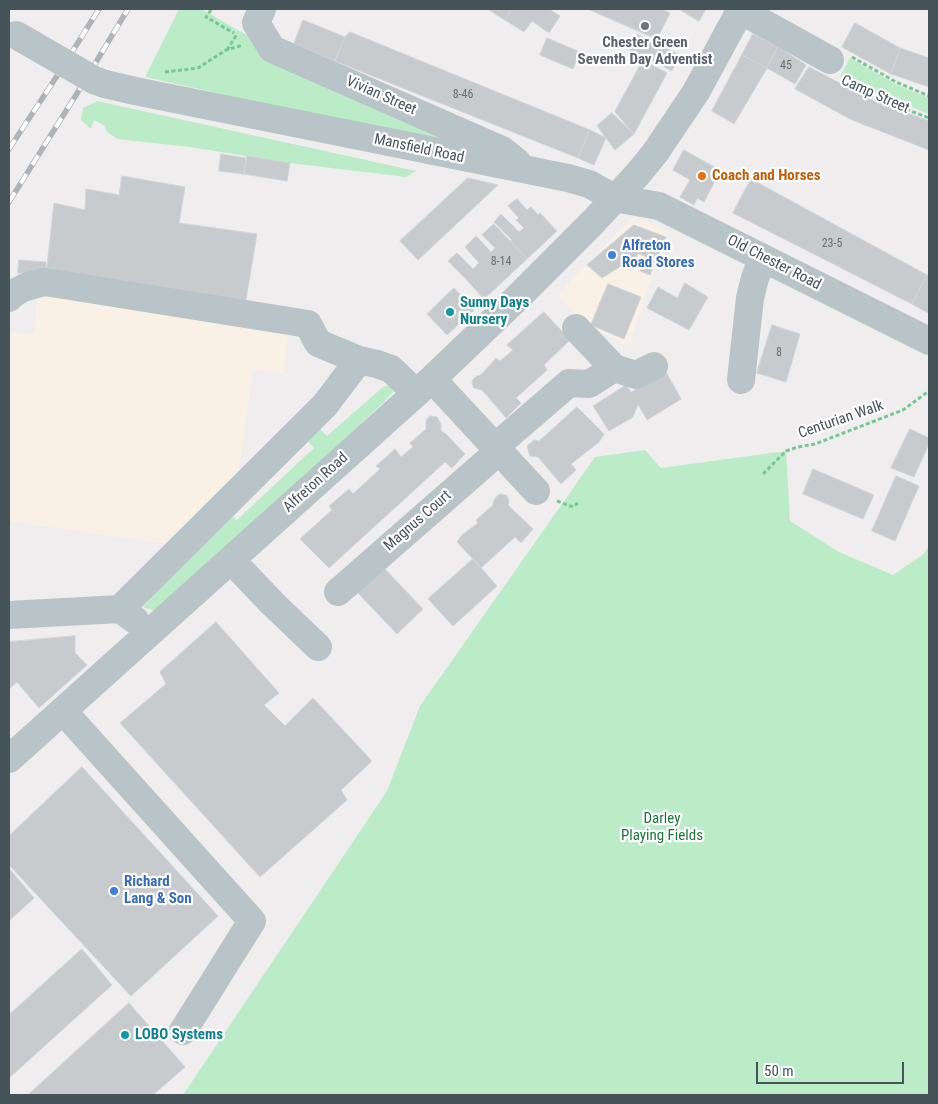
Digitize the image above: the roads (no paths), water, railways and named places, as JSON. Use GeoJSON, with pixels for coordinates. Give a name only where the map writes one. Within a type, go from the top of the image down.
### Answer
{"type":"FeatureCollection","features":[{"type":"Feature","properties":{"kind":"street","name":"Vivian Street"},"geometry":{"type":"LineString","coordinates":[[262,9],[256,23],[272,48],[502,150],[526,171]]}},
{"type":"Feature","properties":{"kind":"street","name":"Camp Street"},"geometry":{"type":"LineString","coordinates":[[740,10],[835,62]]}},
{"type":"Feature","properties":{"kind":"street"},"geometry":{"type":"LineString","coordinates":[[614,198],[637,175],[655,153],[681,115],[696,92],[740,10]]}},
{"type":"Feature","properties":{"kind":"street","name":"Mansfield Road"},"geometry":{"type":"LineString","coordinates":[[12,33],[94,80],[105,84],[135,92],[568,178],[589,184],[614,198]]}},
{"type":"Feature","properties":{"kind":"street","name":"Old Chester Road"},"geometry":{"type":"LineString","coordinates":[[614,198],[659,206],[929,341]]}},
{"type":"Feature","properties":{"kind":"street","name":"Alfreton Road"},"geometry":{"type":"LineString","coordinates":[[9,759],[424,386],[538,277],[593,222],[614,198]]}},
{"type":"Feature","properties":{"kind":"street"},"geometry":{"type":"LineString","coordinates":[[741,380],[750,298],[763,258]]}},
{"type":"Feature","properties":{"kind":"street"},"geometry":{"type":"LineString","coordinates":[[9,298],[12,294],[25,287],[45,282],[308,324],[318,343],[359,360],[391,369],[424,386],[497,449],[536,491]]}},
{"type":"Feature","properties":{"kind":"street"},"geometry":{"type":"LineString","coordinates":[[576,328],[614,368],[636,375],[654,366]]}},
{"type":"Feature","properties":{"kind":"street"},"geometry":{"type":"LineString","coordinates":[[120,609],[325,405],[359,360]]}},
{"type":"Feature","properties":{"kind":"street","name":"Magnus Court"},"geometry":{"type":"LineString","coordinates":[[338,592],[569,383],[589,384],[614,368]]}},
{"type":"Feature","properties":{"kind":"street"},"geometry":{"type":"LineString","coordinates":[[231,560],[318,647]]}},
{"type":"Feature","properties":{"kind":"street"},"geometry":{"type":"LineString","coordinates":[[9,615],[120,609],[133,618],[148,634]]}},
{"type":"Feature","properties":{"kind":"street"},"geometry":{"type":"LineString","coordinates":[[63,711],[252,921],[183,1031]]}},
{"type":"Feature","properties":{"kind":"railway"},"geometry":{"type":"LineString","coordinates":[[9,149],[99,9]]}},
{"type":"Feature","properties":{"kind":"railway"},"geometry":{"type":"LineString","coordinates":[[9,202],[128,9]]}},
{"type":"Feature","properties":{"kind":"place","name":"Chester Green Seventh Day Adventist"},"geometry":{"type":"Point","coordinates":[645,26]}},
{"type":"Feature","properties":{"kind":"place","name":"Coach and Horses"},"geometry":{"type":"Point","coordinates":[702,176]}},
{"type":"Feature","properties":{"kind":"place","name":"Alfreton Road Stores"},"geometry":{"type":"Point","coordinates":[612,255]}},
{"type":"Feature","properties":{"kind":"place","name":"Sunny Days Nursery"},"geometry":{"type":"Point","coordinates":[450,312]}},
{"type":"Feature","properties":{"kind":"place","name":"Richard Lang & Son"},"geometry":{"type":"Point","coordinates":[114,891]}},
{"type":"Feature","properties":{"kind":"place","name":"LOBO Systems"},"geometry":{"type":"Point","coordinates":[125,1035]}},
{"type":"Feature","properties":{"kind":"park label","name":"Darley Playing Fields"},"geometry":{"type":"Point","coordinates":[662,828]}}]}
